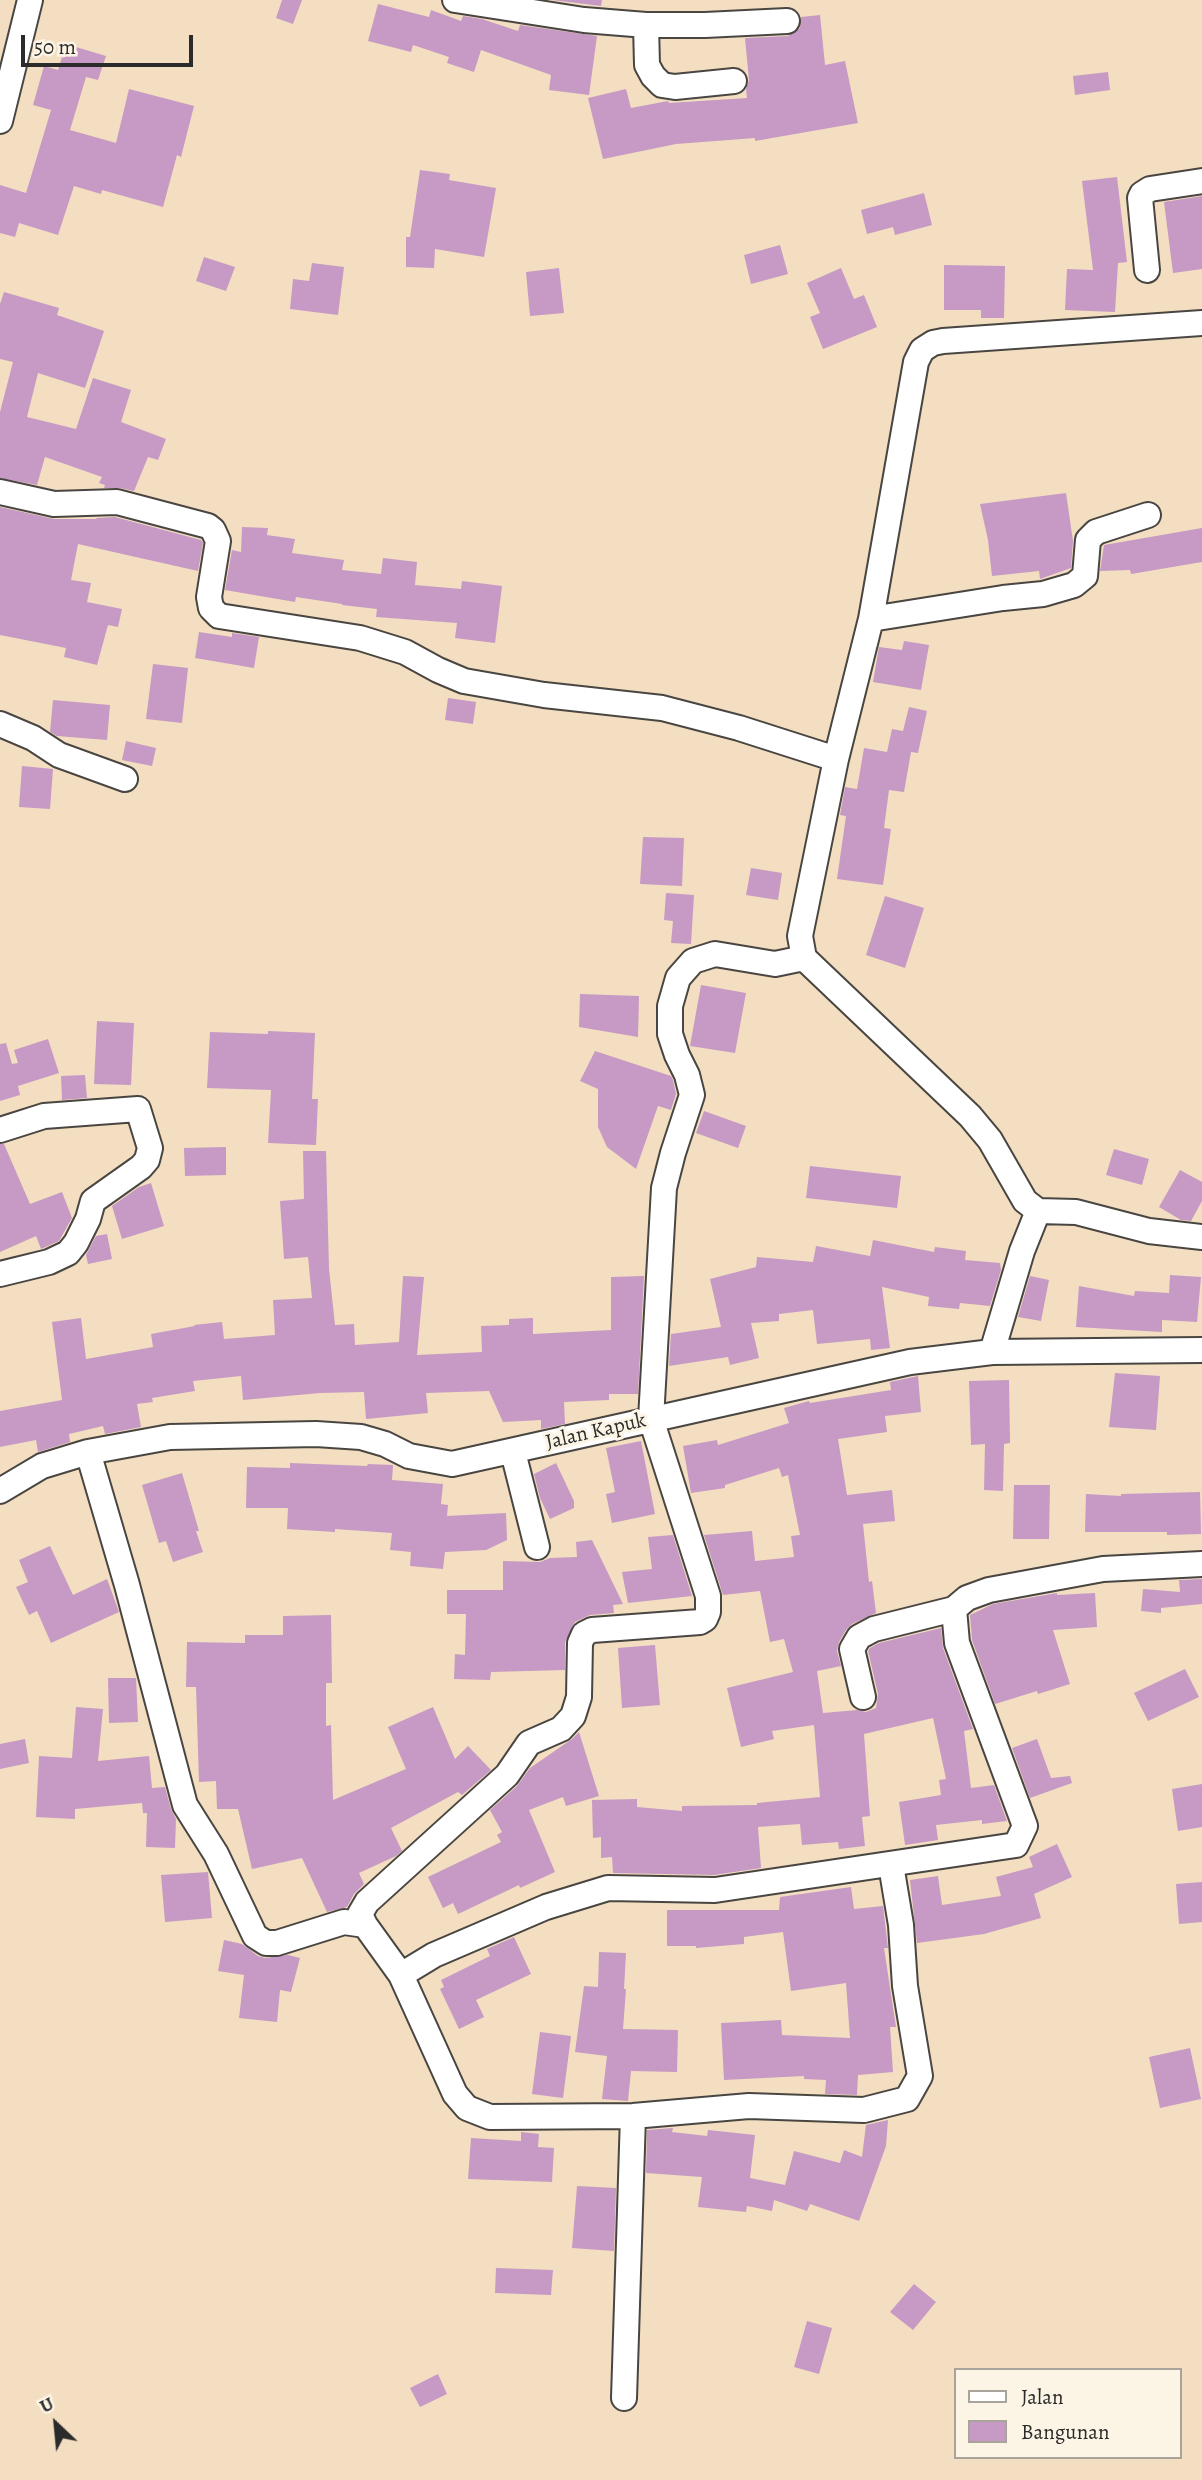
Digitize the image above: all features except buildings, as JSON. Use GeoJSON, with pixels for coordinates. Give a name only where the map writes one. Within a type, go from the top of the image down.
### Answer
{"type":"FeatureCollection","features":[{"type":"Feature","properties":{"kind":"street"},"geometry":{"type":"LineString","coordinates":[[0,121],[30,0]]}},
{"type":"Feature","properties":{"kind":"street"},"geometry":{"type":"LineString","coordinates":[[455,0],[584,20],[646,25],[787,21]]}},
{"type":"Feature","properties":{"kind":"street"},"geometry":{"type":"LineString","coordinates":[[646,25],[648,65],[653,76],[662,85],[675,87],[734,81]]}},
{"type":"Feature","properties":{"kind":"street"},"geometry":{"type":"LineString","coordinates":[[1147,270],[1140,198],[1142,194],[1150,189],[1202,181]]}},
{"type":"Feature","properties":{"kind":"street"},"geometry":{"type":"LineString","coordinates":[[1202,323],[943,341],[933,343],[922,351],[912,379],[871,619],[836,759],[800,936],[804,958],[970,1116],[990,1140],[1025,1201],[1038,1211],[1076,1212],[1149,1231],[1202,1237]]}},
{"type":"Feature","properties":{"kind":"street"},"geometry":{"type":"LineString","coordinates":[[0,492],[54,504],[117,502],[208,526],[218,541],[209,597],[211,608],[219,616],[360,638],[405,652],[464,681],[544,695],[662,708],[739,728],[836,759]]}},
{"type":"Feature","properties":{"kind":"street"},"geometry":{"type":"LineString","coordinates":[[871,619],[1003,597],[1043,594],[1074,585],[1085,576],[1088,540],[1096,532],[1148,515]]}},
{"type":"Feature","properties":{"kind":"street"},"geometry":{"type":"LineString","coordinates":[[0,724],[33,738],[78,763],[125,779]]}},
{"type":"Feature","properties":{"kind":"street"},"geometry":{"type":"LineString","coordinates":[[804,958],[775,964],[715,954],[693,961],[678,978],[670,1006],[670,1034],[692,1095],[664,1188],[651,1419],[708,1596],[705,1619],[700,1622],[592,1630],[584,1634],[579,1651],[579,1697],[573,1716],[561,1729],[530,1743],[507,1774],[367,1902],[360,1914],[401,1975],[455,2094],[467,2108],[490,2118],[634,2116],[749,2106],[864,2110],[907,2099],[920,2076],[905,1986],[901,1925],[891,1865]]}},
{"type":"Feature","properties":{"kind":"street"},"geometry":{"type":"LineString","coordinates":[[0,1130],[44,1116],[138,1109],[150,1148],[147,1160],[141,1167],[93,1201],[88,1219],[68,1253],[49,1262],[0,1274]]}},
{"type":"Feature","properties":{"kind":"street"},"geometry":{"type":"LineString","coordinates":[[992,1352],[1022,1251],[1038,1211]]}},
{"type":"Feature","properties":{"kind":"street","name":"Jalan Kapuk"},"geometry":{"type":"LineString","coordinates":[[0,1491],[42,1466],[88,1452],[170,1437],[316,1434],[361,1437],[385,1444],[409,1456],[452,1464],[910,1362],[992,1352],[1202,1350]]}},
{"type":"Feature","properties":{"kind":"street"},"geometry":{"type":"LineString","coordinates":[[88,1452],[127,1585],[185,1805],[216,1854],[255,1936],[266,1943],[277,1943],[344,1922],[365,1925]]}},
{"type":"Feature","properties":{"kind":"street"},"geometry":{"type":"LineString","coordinates":[[513,1452],[537,1547]]}},
{"type":"Feature","properties":{"kind":"street"},"geometry":{"type":"LineString","coordinates":[[863,1697],[852,1649],[859,1637],[874,1629],[954,1609],[967,1598],[989,1590],[1103,1569],[1202,1564]]}},
{"type":"Feature","properties":{"kind":"street"},"geometry":{"type":"LineString","coordinates":[[401,1975],[435,1955],[522,1918],[608,1888],[715,1890],[1016,1845],[1025,1826],[957,1643],[954,1609]]}},
{"type":"Feature","properties":{"kind":"street"},"geometry":{"type":"LineString","coordinates":[[624,2398],[634,2116]]}}]}
